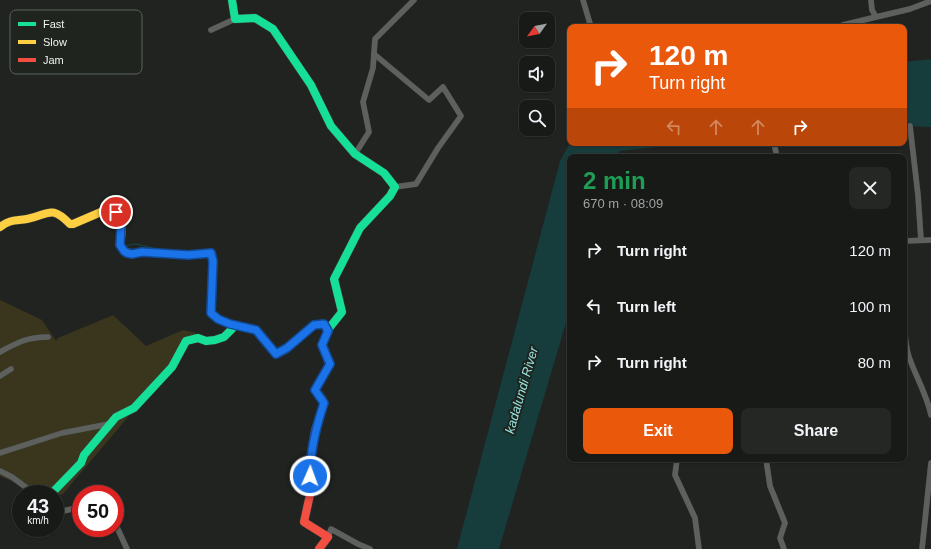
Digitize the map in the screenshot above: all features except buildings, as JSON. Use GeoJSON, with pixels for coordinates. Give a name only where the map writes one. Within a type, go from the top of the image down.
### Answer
{"type":"FeatureCollection","features":[{"type":"Feature","properties":{"kind":"street"},"geometry":{"type":"LineString","coordinates":[[232,0],[235,19]]}},
{"type":"Feature","properties":{"kind":"street"},"geometry":{"type":"LineString","coordinates":[[355,154],[369,132],[363,102],[373,68],[375,39],[414,0]]}},
{"type":"Feature","properties":{"kind":"street"},"geometry":{"type":"LineString","coordinates":[[583,0],[590,24]]}},
{"type":"Feature","properties":{"kind":"street"},"geometry":{"type":"LineString","coordinates":[[871,0],[872,10],[876,17]]}},
{"type":"Feature","properties":{"kind":"street"},"geometry":{"type":"LineString","coordinates":[[847,24],[910,9],[931,1]]}},
{"type":"Feature","properties":{"kind":"street"},"geometry":{"type":"LineString","coordinates":[[212,30],[235,19],[255,18],[273,30],[311,85],[332,126],[355,154],[384,173],[395,187]]}},
{"type":"Feature","properties":{"kind":"street"},"geometry":{"type":"LineString","coordinates":[[374,54],[429,100],[444,87],[462,116],[438,148],[416,184],[395,187]]}},
{"type":"Feature","properties":{"kind":"street"},"geometry":{"type":"LineString","coordinates":[[910,126],[918,195],[921,240]]}},
{"type":"Feature","properties":{"kind":"street"},"geometry":{"type":"LineString","coordinates":[[328,537],[304,522],[311,490],[310,463],[314,438],[324,403],[315,390],[330,364],[322,345],[328,331],[342,312],[334,279],[360,228],[390,196],[395,187]]}},
{"type":"Feature","properties":{"kind":"street"},"geometry":{"type":"LineString","coordinates":[[0,227],[9,221],[28,219],[48,212],[55,212],[61,215],[70,224],[73,224],[107,210],[116,212],[120,215],[120,245],[127,253],[132,254],[142,252],[188,255],[211,253],[213,261],[211,313],[218,319],[230,324],[256,330],[276,354],[287,348],[314,325],[324,324],[328,331]]}},
{"type":"Feature","properties":{"kind":"street"},"geometry":{"type":"LineString","coordinates":[[907,241],[931,240]]}},
{"type":"Feature","properties":{"kind":"street"},"geometry":{"type":"LineString","coordinates":[[60,485],[81,463],[84,456],[116,417],[134,408],[172,367],[179,352],[186,342],[198,338],[206,341],[224,337],[232,329],[230,324]]}},
{"type":"Feature","properties":{"kind":"street"},"geometry":{"type":"LineString","coordinates":[[0,352],[20,341],[34,337],[48,337]]}},
{"type":"Feature","properties":{"kind":"street"},"geometry":{"type":"LineString","coordinates":[[907,348],[931,415]]}},
{"type":"Feature","properties":{"kind":"street"},"geometry":{"type":"LineString","coordinates":[[0,376],[11,369]]}},
{"type":"Feature","properties":{"kind":"street"},"geometry":{"type":"LineString","coordinates":[[0,454],[62,433],[109,424],[108,426]]}},
{"type":"Feature","properties":{"kind":"street"},"geometry":{"type":"LineString","coordinates":[[677,462],[675,475],[695,518],[699,549]]}},
{"type":"Feature","properties":{"kind":"street"},"geometry":{"type":"LineString","coordinates":[[766,462],[770,486],[785,523],[780,538],[784,549]]}},
{"type":"Feature","properties":{"kind":"street"},"geometry":{"type":"LineString","coordinates":[[922,549],[931,464]]}},
{"type":"Feature","properties":{"kind":"street"},"geometry":{"type":"LineString","coordinates":[[0,471],[23,485]]}},
{"type":"Feature","properties":{"kind":"street"},"geometry":{"type":"LineString","coordinates":[[320,549],[328,537],[331,529],[370,549]]}},
{"type":"Feature","properties":{"kind":"street"},"geometry":{"type":"LineString","coordinates":[[122,537],[127,549]]}},
{"type":"Feature","properties":{"kind":"shaded area"},"geometry":{"type":"Polygon","coordinates":[[[0,300],[42,320],[56,341],[58,338],[113,315],[146,346],[183,330],[196,333],[182,353],[64,493],[64,485],[20,485],[0,476],[0,300]]]}},
{"type":"Feature","properties":{"kind":"water"},"geometry":{"type":"Polygon","coordinates":[[[931,59],[931,127],[907,126],[907,62],[931,59]]]}},
{"type":"Feature","properties":{"kind":"water","name":"kadalundi River"},"geometry":{"type":"Polygon","coordinates":[[[568,146],[666,146],[619,151],[618,154],[567,154],[567,319],[499,549],[457,549],[560,161],[568,146]]]}},
{"type":"Feature","properties":{"kind":"waterway"},"geometry":{"type":"LineString","coordinates":[[125,247],[128,245],[137,244],[156,249]]}},
{"type":"Feature","properties":{"kind":"waterway"},"geometry":{"type":"LineString","coordinates":[[182,251],[190,251]]}},
{"type":"Feature","properties":{"kind":"traffic: fast"},"geometry":{"type":"LineString","coordinates":[[232,0],[235,19],[255,18],[273,29],[311,85],[331,126],[355,154],[384,173],[395,187],[390,196],[360,228],[334,279],[342,312],[330,327],[322,345],[330,364],[315,390],[322,399]]}},
{"type":"Feature","properties":{"kind":"traffic: fast"},"geometry":{"type":"LineString","coordinates":[[186,255],[211,253],[213,261],[211,313],[218,319],[230,324],[256,330],[276,354],[287,348],[314,325],[324,324],[328,331]]}},
{"type":"Feature","properties":{"kind":"traffic: fast"},"geometry":{"type":"LineString","coordinates":[[60,485],[81,463],[84,455],[116,417],[134,408],[172,367],[186,341],[198,338],[206,341],[224,337],[232,329],[230,324]]}},
{"type":"Feature","properties":{"kind":"traffic: slow"},"geometry":{"type":"LineString","coordinates":[[0,227],[10,221],[27,219],[49,212],[58,214],[70,224],[73,224],[101,212],[113,210],[121,222],[122,231],[120,245],[124,251],[132,254],[142,252],[186,255]]}},
{"type":"Feature","properties":{"kind":"traffic: jam"},"geometry":{"type":"LineString","coordinates":[[319,549],[328,537],[304,522],[311,490],[310,463],[315,431],[324,403],[322,399]]}},
{"type":"Feature","properties":{"kind":"route"},"geometry":{"type":"LineString","coordinates":[[116,212],[120,215],[122,230],[120,245],[127,253],[132,254],[142,252],[188,255],[211,253],[213,261],[211,313],[218,319],[230,324],[256,330],[276,354],[287,348],[314,325],[324,324],[328,331],[322,345],[330,364],[315,390],[324,403],[315,431],[310,463],[310,476]]}}]}
